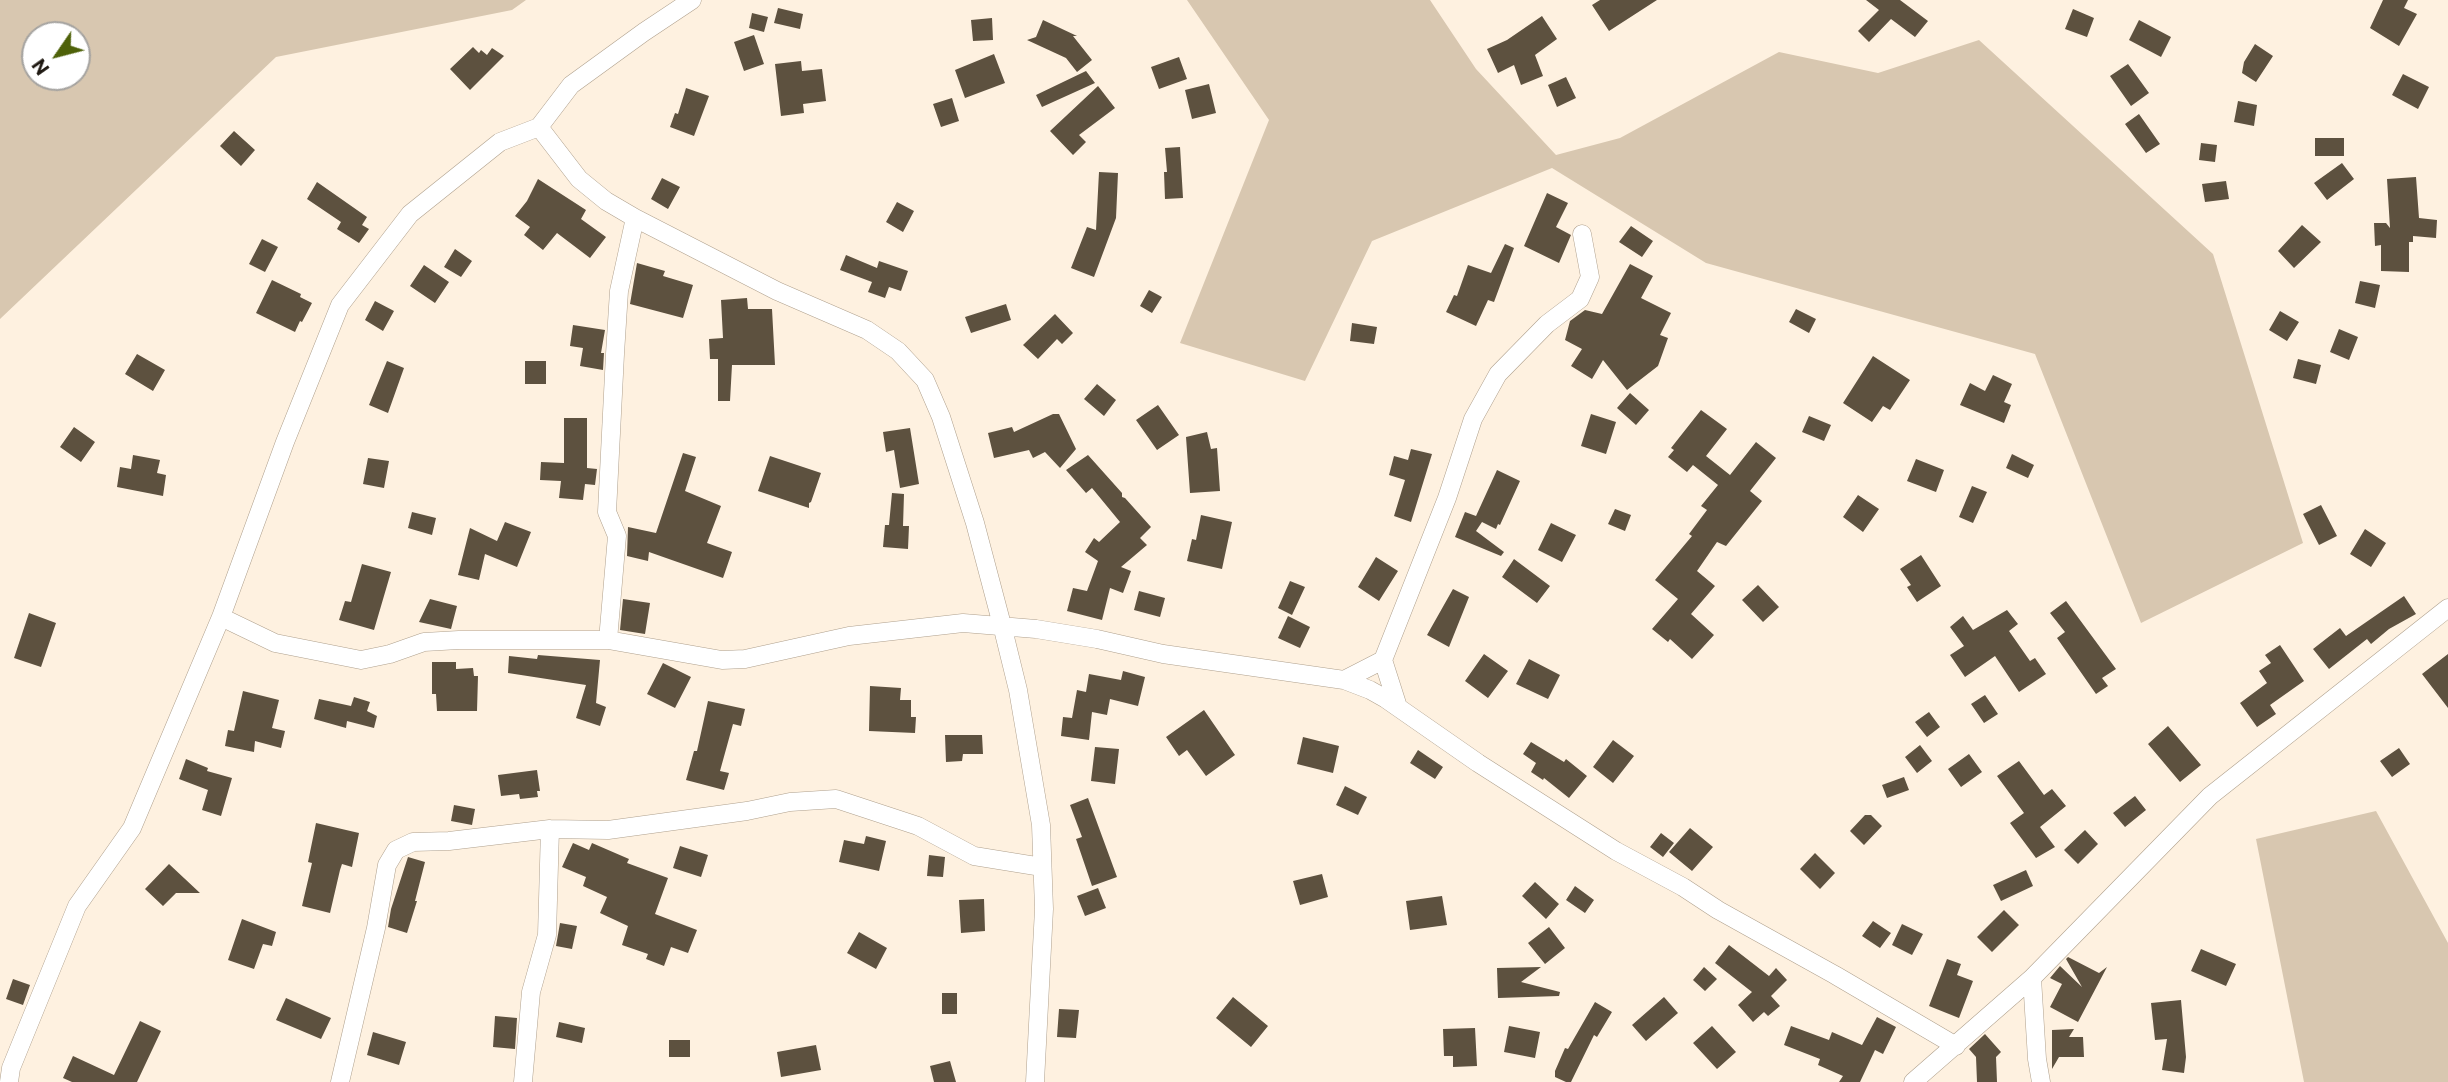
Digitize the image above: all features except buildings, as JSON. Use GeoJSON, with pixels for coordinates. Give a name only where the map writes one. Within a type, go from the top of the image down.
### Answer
{"type":"FeatureCollection","features":[{"type":"Feature","properties":{"kind":"street"},"geometry":{"type":"LineString","coordinates":[[9,1082],[11,1068],[78,906],[132,828],[221,617],[285,442],[340,305],[410,214],[500,142],[539,127],[571,85],[692,0]]}},
{"type":"Feature","properties":{"kind":"street"},"geometry":{"type":"LineString","coordinates":[[539,127],[579,179],[606,201],[777,291],[867,330],[898,351],[925,380],[941,417],[975,523],[1002,625],[1018,690],[1041,825],[1044,909],[1035,1082]]}},
{"type":"Feature","properties":{"kind":"street"},"geometry":{"type":"LineString","coordinates":[[608,640],[617,536],[607,512],[616,328],[619,291],[635,218]]}},
{"type":"Feature","properties":{"kind":"street"},"geometry":{"type":"LineString","coordinates":[[1398,707],[1383,660],[1447,498],[1473,419],[1498,374],[1547,324],[1580,299],[1590,277],[1582,234]]}},
{"type":"Feature","properties":{"kind":"street"},"geometry":{"type":"LineString","coordinates":[[1913,1082],[2032,978],[2210,796],[2448,608]]}},
{"type":"Feature","properties":{"kind":"street"},"geometry":{"type":"LineString","coordinates":[[221,617],[275,643],[360,660],[390,654],[424,642],[608,640],[722,660],[745,659],[849,636],[963,623],[1002,625],[1097,639],[1163,654],[1344,680],[1370,690],[1398,707],[1478,763],[1616,851],[1683,887],[1718,910],[1956,1046]]}},
{"type":"Feature","properties":{"kind":"street"},"geometry":{"type":"LineString","coordinates":[[1344,680],[1383,660]]}},
{"type":"Feature","properties":{"kind":"street"},"geometry":{"type":"LineString","coordinates":[[341,1082],[376,928],[387,864],[396,850],[413,842],[449,841],[550,829],[608,830],[747,811],[790,802],[836,799],[918,826],[974,856],[1042,867]]}},
{"type":"Feature","properties":{"kind":"street"},"geometry":{"type":"LineString","coordinates":[[523,1082],[531,992],[547,935],[550,829]]}},
{"type":"Feature","properties":{"kind":"street"},"geometry":{"type":"LineString","coordinates":[[2032,978],[2036,1059],[2041,1082]]}},
{"type":"Feature","properties":{"kind":"shaded area"},"geometry":{"type":"Polygon","coordinates":[[[0,0],[526,0],[512,10],[276,57],[0,319],[0,0]]]}},
{"type":"Feature","properties":{"kind":"shaded area"},"geometry":{"type":"Polygon","coordinates":[[[1187,0],[1430,0],[1476,69],[1556,155],[1620,138],[1779,52],[1878,73],[1979,40],[2213,254],[2303,543],[2141,623],[2035,354],[1706,263],[1552,168],[1372,241],[1305,381],[1180,343],[1269,120],[1187,0]]]}},
{"type":"Feature","properties":{"kind":"shaded area"},"geometry":{"type":"Polygon","coordinates":[[[2376,811],[2448,943],[2448,1082],[2304,1082],[2256,839],[2376,811]]]}}]}
